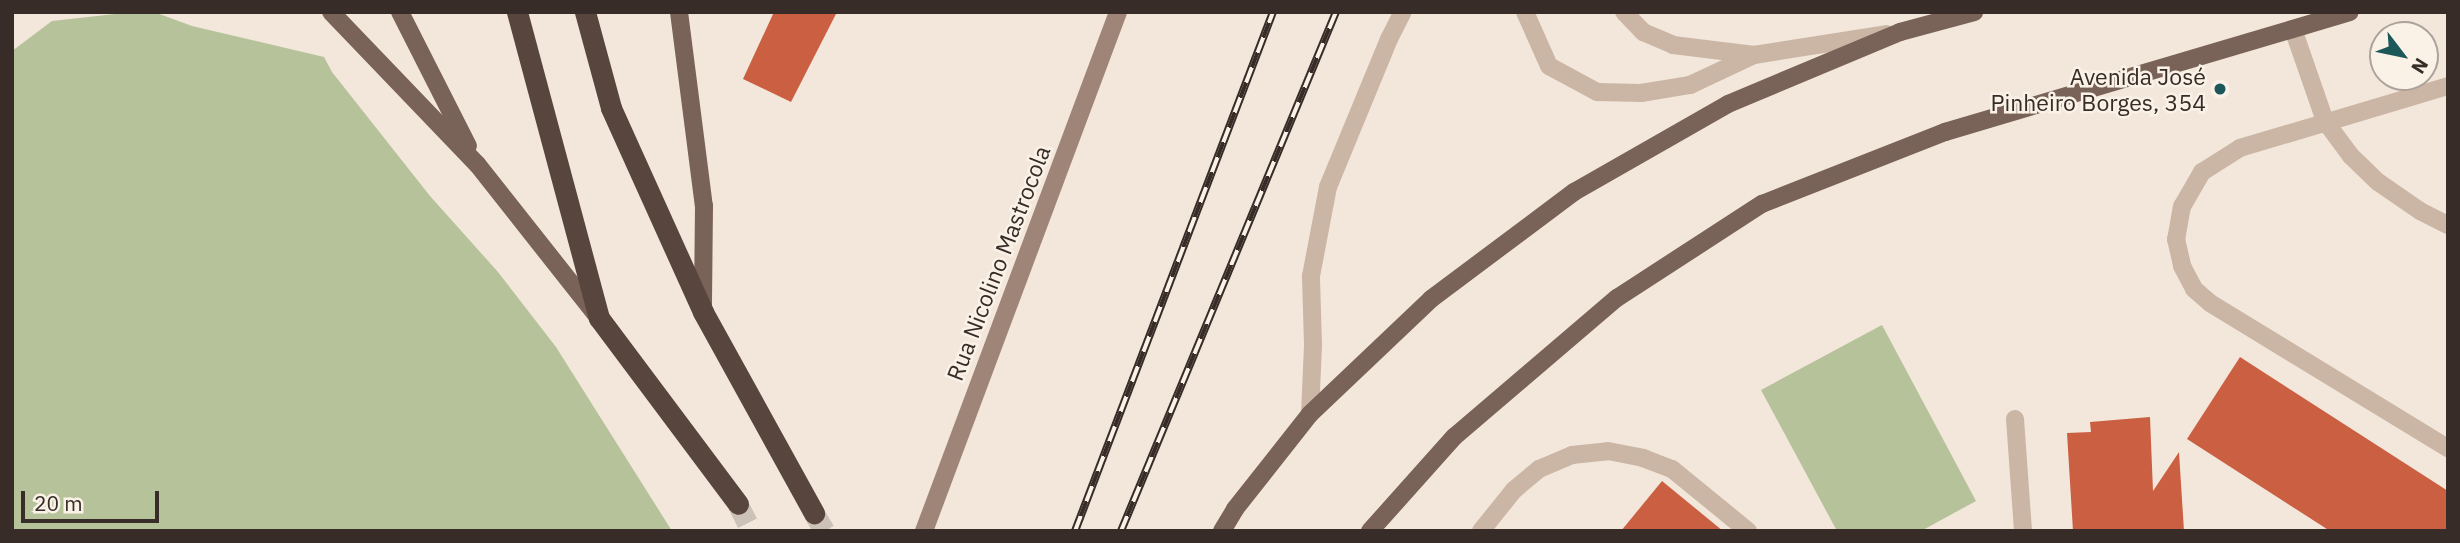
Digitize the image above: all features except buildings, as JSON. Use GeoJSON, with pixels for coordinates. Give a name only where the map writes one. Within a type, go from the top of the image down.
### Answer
{"type":"FeatureCollection","features":[{"type":"Feature","properties":{"kind":"highway"},"geometry":{"type":"LineString","coordinates":[[517,12],[598,318],[738,504]]}},
{"type":"Feature","properties":{"kind":"highway"},"geometry":{"type":"LineString","coordinates":[[585,12],[611,108],[703,312],[814,513]]}},
{"type":"Feature","properties":{"kind":"main road"},"geometry":{"type":"LineString","coordinates":[[331,12],[477,164],[598,318]]}},
{"type":"Feature","properties":{"kind":"main road"},"geometry":{"type":"LineString","coordinates":[[400,12],[477,164]]}},
{"type":"Feature","properties":{"kind":"main road"},"geometry":{"type":"LineString","coordinates":[[679,12],[704,206],[703,312]]}},
{"type":"Feature","properties":{"kind":"main road"},"geometry":{"type":"LineString","coordinates":[[1222,531],[1235,509],[1310,414],[1432,299],[1574,192],[1728,104],[1900,32],[1974,12]]}},
{"type":"Feature","properties":{"kind":"main road"},"geometry":{"type":"LineString","coordinates":[[1370,531],[1454,437],[1617,298],[1762,204],[1945,132],[2350,12]]}},
{"type":"Feature","properties":{"kind":"street","name":"Rua Nicolino Mastrocola"},"geometry":{"type":"LineString","coordinates":[[924,531],[1118,12]]}},
{"type":"Feature","properties":{"kind":"street"},"geometry":{"type":"LineString","coordinates":[[1310,414],[1314,345],[1311,276],[1328,187],[1389,39],[1403,12]]}},
{"type":"Feature","properties":{"kind":"street"},"geometry":{"type":"LineString","coordinates":[[1525,12],[1549,66],[1597,92],[1641,93],[1689,85],[1754,55],[1900,32]]}},
{"type":"Feature","properties":{"kind":"street"},"geometry":{"type":"LineString","coordinates":[[1625,12],[1643,32],[1673,45],[1754,55]]}},
{"type":"Feature","properties":{"kind":"street"},"geometry":{"type":"LineString","coordinates":[[2293,29],[2325,121],[2351,156],[2378,182],[2420,211],[2448,225]]}},
{"type":"Feature","properties":{"kind":"street"},"geometry":{"type":"LineString","coordinates":[[2448,86],[2240,148],[2202,172],[2182,206],[2176,239],[2182,266],[2194,289],[2210,303],[2448,448]]}},
{"type":"Feature","properties":{"kind":"street"},"geometry":{"type":"LineString","coordinates":[[2015,419],[2023,531]]}},
{"type":"Feature","properties":{"kind":"street"},"geometry":{"type":"LineString","coordinates":[[1481,531],[1514,490],[1539,469],[1572,455],[1608,451],[1643,458],[1672,469],[1748,531]]}},
{"type":"Feature","properties":{"kind":"green space"},"geometry":{"type":"Polygon","coordinates":[[[154,12],[192,26],[324,57],[332,72],[430,196],[498,272],[556,347],[672,531],[12,531],[12,51],[52,21],[154,12]]]}},
{"type":"Feature","properties":{"kind":"green space"},"geometry":{"type":"Polygon","coordinates":[[[1882,325],[1976,501],[1921,531],[1837,531],[1761,390],[1882,325]]]}},
{"type":"Feature","properties":{"kind":"tunnel"},"geometry":{"type":"LineString","coordinates":[[738,504],[752,531]]}},
{"type":"Feature","properties":{"kind":"tunnel"},"geometry":{"type":"LineString","coordinates":[[814,513],[825,531]]}},
{"type":"Feature","properties":{"kind":"railway"},"geometry":{"type":"LineString","coordinates":[[1075,531],[1273,12]]}},
{"type":"Feature","properties":{"kind":"railway"},"geometry":{"type":"LineString","coordinates":[[1121,531],[1336,12]]}},
{"type":"Feature","properties":{"kind":"place","name":"Avenida José Pinheiro Borges, 354"},"geometry":{"type":"Point","coordinates":[2220,89]}}]}
